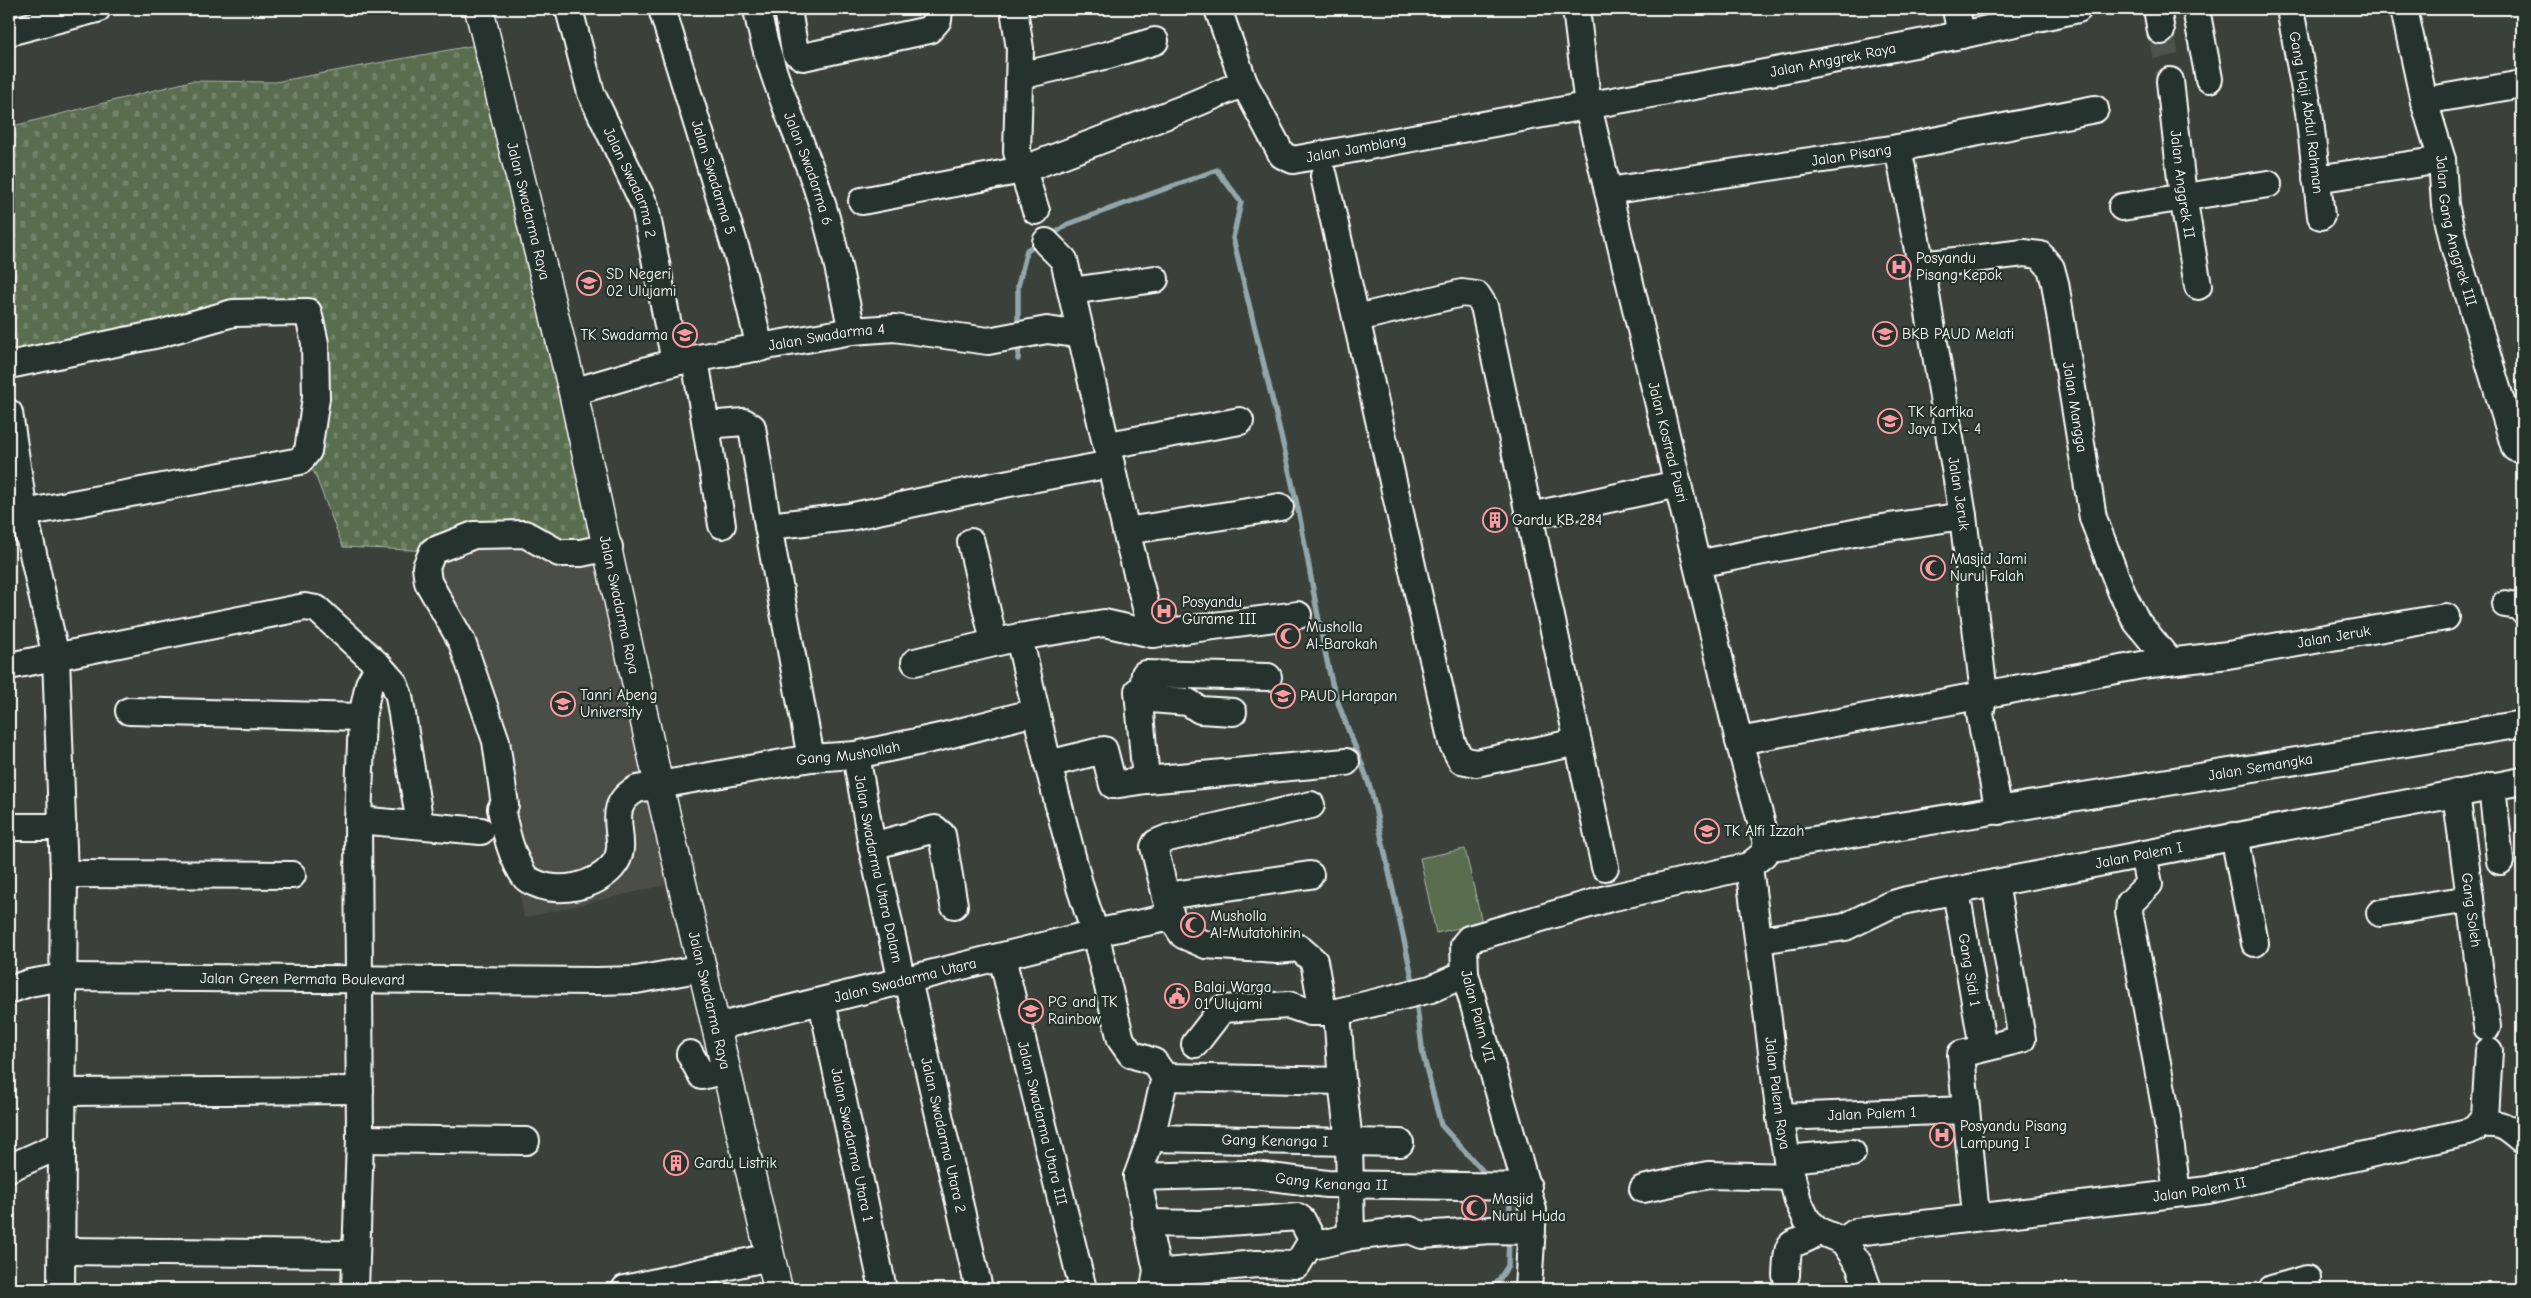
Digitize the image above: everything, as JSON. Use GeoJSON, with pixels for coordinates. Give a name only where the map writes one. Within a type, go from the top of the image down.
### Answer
{"type":"FeatureCollection","features":[{"type":"Feature","properties":{"kind":"main road","name":"Jalan Swadarma Raya"},"geometry":{"type":"LineString","coordinates":[[478,9],[574,392],[609,547],[659,786],[778,1289]]}},
{"type":"Feature","properties":{"kind":"street"},"geometry":{"type":"LineString","coordinates":[[9,32],[98,9]]}},
{"type":"Feature","properties":{"kind":"street","name":"Jalan Swadarma 2"},"geometry":{"type":"LineString","coordinates":[[569,9],[591,93],[644,206],[685,361],[706,426],[722,524]]}},
{"type":"Feature","properties":{"kind":"street","name":"Jalan Swadarma 5"},"geometry":{"type":"LineString","coordinates":[[662,9],[740,263],[760,348]]}},
{"type":"Feature","properties":{"kind":"street","name":"Jalan Swadarma 6"},"geometry":{"type":"LineString","coordinates":[[757,9],[763,44],[810,168],[831,230],[852,331]]}},
{"type":"Feature","properties":{"kind":"street"},"geometry":{"type":"LineString","coordinates":[[788,9],[795,52],[803,57],[929,30],[938,20],[939,9]]}},
{"type":"Feature","properties":{"kind":"street"},"geometry":{"type":"LineString","coordinates":[[1014,9],[1020,49],[1016,140],[1022,170],[1036,211]]}},
{"type":"Feature","properties":{"kind":"street","name":"Jalan Jamblang"},"geometry":{"type":"LineString","coordinates":[[1218,9],[1244,83],[1282,155],[1293,160],[1588,106]]}},
{"type":"Feature","properties":{"kind":"street","name":"Jalan Kostrad Pusri"},"geometry":{"type":"LineString","coordinates":[[1576,9],[1588,106],[1739,741],[1766,837],[1758,857]]}},
{"type":"Feature","properties":{"kind":"street"},"geometry":{"type":"LineString","coordinates":[[1956,9],[1961,35]]}},
{"type":"Feature","properties":{"kind":"street","name":"Jalan Anggrek Raya"},"geometry":{"type":"LineString","coordinates":[[1588,106],[1961,35],[2078,9]]}},
{"type":"Feature","properties":{"kind":"street"},"geometry":{"type":"LineString","coordinates":[[2196,9],[2209,79]]}},
{"type":"Feature","properties":{"kind":"street","name":"Gang Haji Abdul Rahman"},"geometry":{"type":"LineString","coordinates":[[2290,9],[2309,112],[2321,216]]}},
{"type":"Feature","properties":{"kind":"street","name":"Jalan Gang Anggrek III"},"geometry":{"type":"LineString","coordinates":[[2404,9],[2424,101],[2442,160],[2445,205],[2455,249],[2515,448]]}},
{"type":"Feature","properties":{"kind":"street"},"geometry":{"type":"LineString","coordinates":[[1020,76],[1108,55],[1155,41]]}},
{"type":"Feature","properties":{"kind":"street","name":"Jalan Anggrek II"},"geometry":{"type":"LineString","coordinates":[[2170,81],[2183,196],[2198,286]]}},
{"type":"Feature","properties":{"kind":"street"},"geometry":{"type":"LineString","coordinates":[[862,201],[1022,170],[1244,83]]}},
{"type":"Feature","properties":{"kind":"street"},"geometry":{"type":"LineString","coordinates":[[2424,101],[2522,84]]}},
{"type":"Feature","properties":{"kind":"street","name":"Jalan Pisang"},"geometry":{"type":"LineString","coordinates":[[1608,191],[1898,148],[2095,109]]}},
{"type":"Feature","properties":{"kind":"street","name":"Jalan Jeruk"},"geometry":{"type":"LineString","coordinates":[[1898,148],[1921,265],[1963,516],[1984,694]]}},
{"type":"Feature","properties":{"kind":"street"},"geometry":{"type":"LineString","coordinates":[[2316,179],[2442,160]]}},
{"type":"Feature","properties":{"kind":"street"},"geometry":{"type":"LineString","coordinates":[[1324,176],[1452,743],[1461,760],[1476,763],[1578,742]]}},
{"type":"Feature","properties":{"kind":"street"},"geometry":{"type":"LineString","coordinates":[[2122,207],[2268,184]]}},
{"type":"Feature","properties":{"kind":"street"},"geometry":{"type":"LineString","coordinates":[[1046,242],[1064,260],[1126,531],[1153,634]]}},
{"type":"Feature","properties":{"kind":"street","name":"Jalan Mangga"},"geometry":{"type":"LineString","coordinates":[[1921,265],[2024,253],[2040,255],[2051,268],[2093,518],[2122,594],[2137,622],[2169,661]]}},
{"type":"Feature","properties":{"kind":"street"},"geometry":{"type":"LineString","coordinates":[[1071,291],[1155,279]]}},
{"type":"Feature","properties":{"kind":"street"},"geometry":{"type":"LineString","coordinates":[[1357,318],[1462,293],[1477,295],[1484,306],[1605,867]]}},
{"type":"Feature","properties":{"kind":"street"},"geometry":{"type":"LineString","coordinates":[[9,365],[159,334],[241,312],[308,312],[316,343],[314,422],[308,451],[300,461],[16,514]]}},
{"type":"Feature","properties":{"kind":"street","name":"Jalan Swadarma 4"},"geometry":{"type":"LineString","coordinates":[[574,392],[685,361],[852,331],[894,328],[988,341],[1047,330],[1082,335]]}},
{"type":"Feature","properties":{"kind":"street"},"geometry":{"type":"LineString","coordinates":[[9,413],[16,514],[56,657],[64,874],[61,1145],[62,1289]]}},
{"type":"Feature","properties":{"kind":"street"},"geometry":{"type":"LineString","coordinates":[[768,526],[849,517],[999,485],[1109,454],[1240,421]]}},
{"type":"Feature","properties":{"kind":"street"},"geometry":{"type":"LineString","coordinates":[[706,426],[744,422],[751,424],[811,758]]}},
{"type":"Feature","properties":{"kind":"street"},"geometry":{"type":"LineString","coordinates":[[1530,516],[1678,484]]}},
{"type":"Feature","properties":{"kind":"street"},"geometry":{"type":"LineString","coordinates":[[1126,531],[1280,507]]}},
{"type":"Feature","properties":{"kind":"street"},"geometry":{"type":"LineString","coordinates":[[1697,564],[1869,530],[1963,516]]}},
{"type":"Feature","properties":{"kind":"street","name":"Gang Mushollah"},"geometry":{"type":"LineString","coordinates":[[609,547],[581,553],[559,553],[525,534],[474,535],[433,551],[426,566],[428,582],[462,642],[496,741],[505,806],[501,809],[508,843],[526,879],[546,888],[574,887],[595,880],[613,866],[619,854],[619,805],[625,796],[637,789],[811,758],[856,755],[940,737],[1035,712]]}},
{"type":"Feature","properties":{"kind":"street"},"geometry":{"type":"LineString","coordinates":[[970,542],[994,642]]}},
{"type":"Feature","properties":{"kind":"street"},"geometry":{"type":"LineString","coordinates":[[9,666],[304,607],[322,612],[379,666],[394,683],[399,696],[420,824]]}},
{"type":"Feature","properties":{"kind":"street"},"geometry":{"type":"LineString","coordinates":[[915,662],[994,642],[1104,623],[1153,634],[1298,615]]}},
{"type":"Feature","properties":{"kind":"street","name":"Jalan Jeruk"},"geometry":{"type":"LineString","coordinates":[[1739,741],[2169,661],[2228,655],[2446,617]]}},
{"type":"Feature","properties":{"kind":"street"},"geometry":{"type":"LineString","coordinates":[[1019,637],[1048,764],[1080,887],[1095,933],[1121,1040],[1131,1054],[1154,1062],[1165,1077],[1151,1138],[1136,1177],[1155,1280],[1166,1272],[1258,1264],[1297,1265],[1308,1247],[1351,1237],[1410,1230],[1422,1235],[1491,1230],[1526,1230]]}},
{"type":"Feature","properties":{"kind":"street"},"geometry":{"type":"LineString","coordinates":[[355,1289],[360,1139],[358,820],[362,717],[369,684],[379,666]]}},
{"type":"Feature","properties":{"kind":"street"},"geometry":{"type":"LineString","coordinates":[[1146,780],[1139,698],[1139,691],[1143,687],[1144,675],[1268,676]]}},
{"type":"Feature","properties":{"kind":"street"},"geometry":{"type":"LineString","coordinates":[[1984,694],[1980,714],[1999,811]]}},
{"type":"Feature","properties":{"kind":"street"},"geometry":{"type":"LineString","coordinates":[[1139,698],[1188,702],[1200,710],[1233,712]]}},
{"type":"Feature","properties":{"kind":"street"},"geometry":{"type":"LineString","coordinates":[[129,711],[362,717]]}},
{"type":"Feature","properties":{"kind":"street","name":"Jalan Semangka"},"geometry":{"type":"LineString","coordinates":[[1758,857],[1999,811],[2522,724]]}},
{"type":"Feature","properties":{"kind":"street"},"geometry":{"type":"LineString","coordinates":[[1048,764],[1104,750],[1113,785],[1146,780],[1346,762]]}},
{"type":"Feature","properties":{"kind":"street","name":"Jalan Swadarma Utara Dalam"},"geometry":{"type":"LineString","coordinates":[[856,755],[872,846],[905,981]]}},
{"type":"Feature","properties":{"kind":"street","name":"Jalan Palem I"},"geometry":{"type":"LineString","coordinates":[[1760,940],[1845,927],[1890,905],[1956,891],[2522,781]]}},
{"type":"Feature","properties":{"kind":"street"},"geometry":{"type":"LineString","coordinates":[[2492,786],[2500,862]]}},
{"type":"Feature","properties":{"kind":"street","name":"Gang Soleh"},"geometry":{"type":"LineString","coordinates":[[2456,793],[2488,1039],[2485,1117],[2480,1124]]}},
{"type":"Feature","properties":{"kind":"street"},"geometry":{"type":"LineString","coordinates":[[1311,805],[1168,838],[1156,843],[1154,847],[1168,907],[1183,935],[1206,945],[1277,950],[1299,948],[1306,952],[1314,961],[1330,1012],[1342,1080],[1349,1142],[1351,1237]]}},
{"type":"Feature","properties":{"kind":"street"},"geometry":{"type":"LineString","coordinates":[[358,820],[420,824],[443,829],[481,831]]}},
{"type":"Feature","properties":{"kind":"street"},"geometry":{"type":"LineString","coordinates":[[9,827],[63,827]]}},
{"type":"Feature","properties":{"kind":"street"},"geometry":{"type":"LineString","coordinates":[[872,846],[935,828],[942,835],[954,905]]}},
{"type":"Feature","properties":{"kind":"street"},"geometry":{"type":"LineString","coordinates":[[2234,836],[2255,943]]}},
{"type":"Feature","properties":{"kind":"street"},"geometry":{"type":"LineString","coordinates":[[2143,854],[2149,884],[2130,903],[2129,912],[2167,1116],[2177,1193]]}},
{"type":"Feature","properties":{"kind":"street","name":"Jalan Palem Raya"},"geometry":{"type":"LineString","coordinates":[[1758,857],[1760,940],[1780,1117],[1789,1168],[1798,1201],[1807,1220],[1819,1231],[1843,1241]]}},
{"type":"Feature","properties":{"kind":"street","name":"Jalan Palm VII"},"geometry":{"type":"LineString","coordinates":[[1528,1289],[1526,1230],[1533,1210],[1522,1187],[1465,974],[1464,944],[1469,939],[1758,857]]}},
{"type":"Feature","properties":{"kind":"street"},"geometry":{"type":"LineString","coordinates":[[64,874],[292,875]]}},
{"type":"Feature","properties":{"kind":"street","name":"Jalan Swadarma Utara"},"geometry":{"type":"LineString","coordinates":[[716,1027],[1095,933],[1168,907],[1310,875]]}},
{"type":"Feature","properties":{"kind":"street"},"geometry":{"type":"LineString","coordinates":[[1976,1216],[1961,1054],[2022,1039],[1995,883]]}},
{"type":"Feature","properties":{"kind":"street","name":"Gang Sidi 1"},"geometry":{"type":"LineString","coordinates":[[1956,891],[1983,1048]]}},
{"type":"Feature","properties":{"kind":"street"},"geometry":{"type":"LineString","coordinates":[[2380,913],[2470,899]]}},
{"type":"Feature","properties":{"kind":"street","name":"Jalan Swadarma Utara III"},"geometry":{"type":"LineString","coordinates":[[1002,957],[1083,1289]]}},
{"type":"Feature","properties":{"kind":"street","name":"Jalan Green Permata Boulevard"},"geometry":{"type":"LineString","coordinates":[[9,990],[29,983],[64,977],[597,981],[651,965],[701,962]]}},
{"type":"Feature","properties":{"kind":"street"},"geometry":{"type":"LineString","coordinates":[[1195,1044],[1222,1009],[1289,1005],[1310,1012],[1330,1012],[1431,989],[1465,974]]}},
{"type":"Feature","properties":{"kind":"street","name":"Jalan Swadarma Utara 2"},"geometry":{"type":"LineString","coordinates":[[905,981],[979,1289]]}},
{"type":"Feature","properties":{"kind":"street","name":"Jalan Swadarma Utara 1"},"geometry":{"type":"LineString","coordinates":[[822,1002],[883,1289]]}},
{"type":"Feature","properties":{"kind":"street"},"geometry":{"type":"LineString","coordinates":[[690,1054],[702,1076],[726,1070]]}},
{"type":"Feature","properties":{"kind":"street"},"geometry":{"type":"LineString","coordinates":[[1165,1077],[1342,1080]]}},
{"type":"Feature","properties":{"kind":"street"},"geometry":{"type":"LineString","coordinates":[[63,1092],[360,1090]]}},
{"type":"Feature","properties":{"kind":"street","name":"Jalan Palem 1"},"geometry":{"type":"LineString","coordinates":[[1780,1117],[1966,1110]]}},
{"type":"Feature","properties":{"kind":"street"},"geometry":{"type":"LineString","coordinates":[[2480,1124],[2496,1123],[2508,1127],[2522,1140]]}},
{"type":"Feature","properties":{"kind":"street","name":"Jalan Palem II"},"geometry":{"type":"LineString","coordinates":[[1843,1241],[1856,1232],[1976,1216],[2208,1190],[2468,1132],[2480,1124]]}},
{"type":"Feature","properties":{"kind":"street","name":"Gang Kenanga I"},"geometry":{"type":"LineString","coordinates":[[1151,1138],[1400,1143]]}},
{"type":"Feature","properties":{"kind":"street"},"geometry":{"type":"LineString","coordinates":[[360,1139],[526,1141]]}},
{"type":"Feature","properties":{"kind":"street"},"geometry":{"type":"LineString","coordinates":[[9,1168],[61,1145]]}},
{"type":"Feature","properties":{"kind":"street"},"geometry":{"type":"LineString","coordinates":[[1643,1189],[1708,1176],[1789,1168],[1852,1153]]}},
{"type":"Feature","properties":{"kind":"street","name":"Gang Kenanga II"},"geometry":{"type":"LineString","coordinates":[[1136,1177],[1246,1174],[1327,1184],[1522,1187]]}},
{"type":"Feature","properties":{"kind":"street"},"geometry":{"type":"LineString","coordinates":[[1146,1223],[1200,1224],[1298,1217],[1302,1220],[1315,1246]]}},
{"type":"Feature","properties":{"kind":"street"},"geometry":{"type":"LineString","coordinates":[[1786,1275],[1787,1248],[1791,1243],[1809,1238],[1819,1231]]}},
{"type":"Feature","properties":{"kind":"street"},"geometry":{"type":"LineString","coordinates":[[1843,1241],[1859,1264],[1868,1289]]}},
{"type":"Feature","properties":{"kind":"street"},"geometry":{"type":"LineString","coordinates":[[62,1251],[356,1254]]}},
{"type":"Feature","properties":{"kind":"street"},"geometry":{"type":"LineString","coordinates":[[626,1289],[770,1256]]}},
{"type":"Feature","properties":{"kind":"street"},"geometry":{"type":"LineString","coordinates":[[2272,1289],[2306,1279]]}},
{"type":"Feature","properties":{"kind":"shaded area","name":"Tanri Abeng University"},"geometry":{"type":"Polygon","coordinates":[[[474,535],[609,547],[683,881],[524,918],[505,805],[428,582],[433,551],[474,535]]]}},
{"type":"Feature","properties":{"kind":"green space"},"geometry":{"type":"Polygon","coordinates":[[[487,43],[609,547],[581,553],[525,534],[433,551],[343,547],[314,472],[300,461],[307,310],[9,357],[9,127],[191,81],[275,82],[487,43]]]}},
{"type":"Feature","properties":{"kind":"green space"},"geometry":{"type":"Polygon","coordinates":[[[1465,849],[1482,923],[1436,933],[1420,858],[1465,849]]]}},
{"type":"Feature","properties":{"kind":"waterway"},"geometry":{"type":"LineString","coordinates":[[1049,237],[1068,224],[1217,170],[1241,202],[1233,238],[1300,519],[1332,683],[1372,794],[1414,986]]}},
{"type":"Feature","properties":{"kind":"waterway"},"geometry":{"type":"LineString","coordinates":[[1018,326],[1018,286],[1027,250],[1039,243]]}},
{"type":"Feature","properties":{"kind":"waterway"},"geometry":{"type":"LineString","coordinates":[[1018,359],[1019,343]]}},
{"type":"Feature","properties":{"kind":"waterway"},"geometry":{"type":"LineString","coordinates":[[1416,1000],[1423,1055],[1441,1125],[1490,1179]]}},
{"type":"Feature","properties":{"kind":"waterway"},"geometry":{"type":"LineString","coordinates":[[1503,1196],[1510,1204],[1509,1224]]}},
{"type":"Feature","properties":{"kind":"waterway"},"geometry":{"type":"LineString","coordinates":[[1493,1289],[1508,1266],[1509,1236]]}},
{"type":"Feature","properties":{"kind":"tunnel"},"geometry":{"type":"LineString","coordinates":[[2161,31],[2170,81]]}},
{"type":"Feature","properties":{"kind":"place","name":"Posyandu Pisang Kepok"},"geometry":{"type":"Point","coordinates":[1899,267]}},
{"type":"Feature","properties":{"kind":"place","name":"SD Negeri 02 Ulujami"},"geometry":{"type":"Point","coordinates":[589,283]}},
{"type":"Feature","properties":{"kind":"place","name":"BKB PAUD Melati"},"geometry":{"type":"Point","coordinates":[1885,334]}},
{"type":"Feature","properties":{"kind":"place","name":"TK Swadarma"},"geometry":{"type":"Point","coordinates":[685,335]}},
{"type":"Feature","properties":{"kind":"place","name":"TK Kartika Jaya IX - 4"},"geometry":{"type":"Point","coordinates":[1890,421]}},
{"type":"Feature","properties":{"kind":"place","name":"Gardu KB 284"},"geometry":{"type":"Point","coordinates":[1495,520]}},
{"type":"Feature","properties":{"kind":"place","name":"Masjid Jami Nurul Falah"},"geometry":{"type":"Point","coordinates":[1933,568]}},
{"type":"Feature","properties":{"kind":"place","name":"Posyandu Gurame III"},"geometry":{"type":"Point","coordinates":[1164,611]}},
{"type":"Feature","properties":{"kind":"place","name":"Musholla Al-Barokah"},"geometry":{"type":"Point","coordinates":[1288,636]}},
{"type":"Feature","properties":{"kind":"place","name":"PAUD Harapan"},"geometry":{"type":"Point","coordinates":[1283,696]}},
{"type":"Feature","properties":{"kind":"place","name":"Tanri Abeng University"},"geometry":{"type":"Point","coordinates":[563,704]}},
{"type":"Feature","properties":{"kind":"place","name":"TK Alfi Izzah"},"geometry":{"type":"Point","coordinates":[1707,831]}},
{"type":"Feature","properties":{"kind":"place","name":"Musholla Al-Mutatohirin"},"geometry":{"type":"Point","coordinates":[1193,925]}},
{"type":"Feature","properties":{"kind":"place","name":"Balai Warga 01 Ulujami"},"geometry":{"type":"Point","coordinates":[1177,996]}},
{"type":"Feature","properties":{"kind":"place","name":"PG and TK Rainbow"},"geometry":{"type":"Point","coordinates":[1031,1011]}},
{"type":"Feature","properties":{"kind":"place","name":"Posyandu Pisang Lampung I"},"geometry":{"type":"Point","coordinates":[1942,1135]}},
{"type":"Feature","properties":{"kind":"place","name":"Gardu Listrik"},"geometry":{"type":"Point","coordinates":[676,1163]}},
{"type":"Feature","properties":{"kind":"place","name":"Masjid Nurul Huda"},"geometry":{"type":"Point","coordinates":[1474,1208]}}]}
